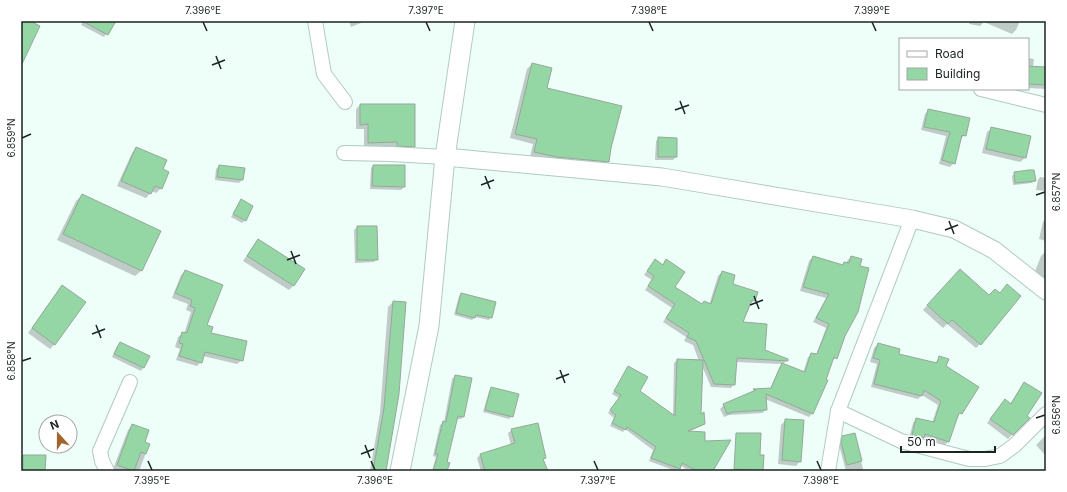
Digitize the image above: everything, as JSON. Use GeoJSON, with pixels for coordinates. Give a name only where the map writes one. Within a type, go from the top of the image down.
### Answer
{"type":"FeatureCollection","features":[{"type":"Feature","properties":{"kind":"main road"},"geometry":{"type":"LineString","coordinates":[[400,471],[429,326],[445,157],[465,21]]}},
{"type":"Feature","properties":{"kind":"street"},"geometry":{"type":"LineString","coordinates":[[315,21],[324,74],[345,102]]}},
{"type":"Feature","properties":{"kind":"street"},"geometry":{"type":"LineString","coordinates":[[985,90],[1046,105]]}},
{"type":"Feature","properties":{"kind":"street"},"geometry":{"type":"LineString","coordinates":[[344,153],[445,157],[662,177],[912,219],[954,229],[994,250],[1046,290]]}},
{"type":"Feature","properties":{"kind":"street"},"geometry":{"type":"LineString","coordinates":[[828,471],[838,411],[912,219]]}},
{"type":"Feature","properties":{"kind":"street"},"geometry":{"type":"LineString","coordinates":[[107,471],[102,461],[100,450],[130,382]]}},
{"type":"Feature","properties":{"kind":"street"},"geometry":{"type":"LineString","coordinates":[[838,411],[902,441],[969,459],[985,459],[1000,456],[1015,446],[1046,414]]}},
{"type":"Feature","properties":{"kind":"building"},"geometry":{"type":"Polygon","coordinates":[[[21,21],[30,21],[40,26],[21,66],[21,21]]]}},
{"type":"Feature","properties":{"kind":"building"},"geometry":{"type":"Polygon","coordinates":[[[82,21],[116,21],[108,35],[82,21]]]}},
{"type":"Feature","properties":{"kind":"building"},"geometry":{"type":"Polygon","coordinates":[[[532,63],[552,68],[547,88],[622,106],[611,148],[609,162],[557,157],[534,152],[537,139],[515,134],[532,63]]]}},
{"type":"Feature","properties":{"kind":"building"},"geometry":{"type":"Polygon","coordinates":[[[1029,66],[1046,67],[1046,85],[1029,84],[1029,66]]]}},
{"type":"Feature","properties":{"kind":"building"},"geometry":{"type":"Polygon","coordinates":[[[360,104],[415,104],[415,147],[397,146],[397,142],[368,143],[368,124],[360,125],[360,104]]]}},
{"type":"Feature","properties":{"kind":"building"},"geometry":{"type":"Polygon","coordinates":[[[928,109],[970,118],[966,136],[962,135],[955,164],[942,160],[950,132],[924,127],[928,109]]]}},
{"type":"Feature","properties":{"kind":"building"},"geometry":{"type":"Polygon","coordinates":[[[991,127],[1031,136],[1026,158],[986,149],[991,127]]]}},
{"type":"Feature","properties":{"kind":"building"},"geometry":{"type":"Polygon","coordinates":[[[658,137],[677,138],[677,157],[658,157],[658,137]]]}},
{"type":"Feature","properties":{"kind":"building"},"geometry":{"type":"Polygon","coordinates":[[[136,147],[167,160],[163,169],[169,172],[162,189],[155,186],[151,194],[121,181],[136,147]]]}},
{"type":"Feature","properties":{"kind":"building"},"geometry":{"type":"Polygon","coordinates":[[[219,165],[245,168],[243,180],[217,177],[219,165]]]}},
{"type":"Feature","properties":{"kind":"building"},"geometry":{"type":"Polygon","coordinates":[[[373,165],[405,165],[405,187],[372,186],[373,165]]]}},
{"type":"Feature","properties":{"kind":"building"},"geometry":{"type":"Polygon","coordinates":[[[1034,170],[1036,181],[1015,183],[1014,172],[1034,170]]]}},
{"type":"Feature","properties":{"kind":"building"},"geometry":{"type":"Polygon","coordinates":[[[82,194],[161,231],[142,271],[63,234],[82,194]]]}},
{"type":"Feature","properties":{"kind":"building"},"geometry":{"type":"Polygon","coordinates":[[[241,199],[253,206],[246,221],[233,214],[241,199]]]}},
{"type":"Feature","properties":{"kind":"building"},"geometry":{"type":"Polygon","coordinates":[[[357,226],[377,226],[378,260],[357,260],[357,226]]]}},
{"type":"Feature","properties":{"kind":"building"},"geometry":{"type":"Polygon","coordinates":[[[258,239],[305,269],[294,286],[247,256],[258,239]]]}},
{"type":"Feature","properties":{"kind":"building"},"geometry":{"type":"Polygon","coordinates":[[[813,256],[843,265],[844,262],[849,263],[851,256],[862,259],[860,266],[869,268],[858,312],[845,336],[837,359],[834,357],[826,380],[828,380],[813,414],[766,394],[767,410],[733,412],[727,414],[723,404],[756,390],[753,389],[771,388],[782,363],[805,372],[811,353],[817,354],[829,324],[816,318],[829,294],[803,287],[813,256]]]}},
{"type":"Feature","properties":{"kind":"building"},"geometry":{"type":"Polygon","coordinates":[[[655,259],[663,265],[666,259],[685,272],[675,287],[702,304],[704,301],[711,304],[722,271],[735,275],[733,284],[758,292],[755,301],[752,300],[743,322],[767,324],[765,350],[788,359],[788,361],[737,358],[735,385],[714,384],[696,341],[687,337],[689,333],[666,318],[675,304],[648,286],[654,276],[647,271],[655,259]]]}},
{"type":"Feature","properties":{"kind":"building"},"geometry":{"type":"Polygon","coordinates":[[[960,269],[989,295],[995,289],[1000,293],[1007,284],[1021,296],[981,345],[952,320],[948,324],[927,305],[960,269]]]}},
{"type":"Feature","properties":{"kind":"building"},"geometry":{"type":"Polygon","coordinates":[[[185,270],[223,285],[207,325],[213,327],[211,333],[247,341],[243,361],[205,352],[202,363],[179,356],[183,344],[179,343],[182,332],[187,333],[195,308],[190,306],[192,300],[175,293],[185,270]]]}},
{"type":"Feature","properties":{"kind":"building"},"geometry":{"type":"Polygon","coordinates":[[[62,285],[86,302],[55,345],[32,328],[62,285]]]}},
{"type":"Feature","properties":{"kind":"building"},"geometry":{"type":"Polygon","coordinates":[[[461,293],[496,302],[492,318],[476,315],[475,318],[456,313],[461,293]]]}},
{"type":"Feature","properties":{"kind":"building"},"geometry":{"type":"Polygon","coordinates":[[[393,301],[406,302],[399,394],[386,471],[373,471],[384,408],[393,301]]]}},
{"type":"Feature","properties":{"kind":"building"},"geometry":{"type":"Polygon","coordinates":[[[120,342],[150,356],[144,368],[114,354],[120,342]]]}},
{"type":"Feature","properties":{"kind":"building"},"geometry":{"type":"Polygon","coordinates":[[[878,343],[900,349],[899,354],[937,363],[939,356],[949,359],[946,366],[979,387],[962,414],[959,413],[949,442],[925,434],[924,438],[912,435],[916,418],[934,422],[941,401],[924,390],[922,396],[874,384],[880,360],[873,358],[878,343]]]}},
{"type":"Feature","properties":{"kind":"building"},"geometry":{"type":"Polygon","coordinates":[[[677,359],[703,360],[701,414],[704,412],[705,424],[688,431],[705,432],[705,441],[731,440],[713,471],[697,471],[682,463],[680,469],[651,458],[656,447],[627,427],[626,430],[612,423],[616,415],[610,410],[621,395],[614,391],[628,366],[648,377],[640,391],[675,416],[677,359]]]}},
{"type":"Feature","properties":{"kind":"building"},"geometry":{"type":"Polygon","coordinates":[[[455,375],[472,378],[464,417],[458,416],[447,462],[450,463],[447,471],[433,471],[438,454],[435,454],[443,421],[446,422],[455,375]]]}},
{"type":"Feature","properties":{"kind":"building"},"geometry":{"type":"Polygon","coordinates":[[[1024,382],[1042,393],[1027,416],[1030,418],[1013,435],[990,419],[1005,399],[1011,404],[1024,382]]]}},
{"type":"Feature","properties":{"kind":"building"},"geometry":{"type":"Polygon","coordinates":[[[491,387],[519,394],[513,417],[485,410],[491,387]]]}},
{"type":"Feature","properties":{"kind":"building"},"geometry":{"type":"Polygon","coordinates":[[[785,419],[804,420],[801,462],[782,460],[785,419]]]}},
{"type":"Feature","properties":{"kind":"building"},"geometry":{"type":"Polygon","coordinates":[[[538,423],[546,458],[543,459],[548,471],[485,471],[480,454],[515,443],[511,429],[538,423]]]}},
{"type":"Feature","properties":{"kind":"building"},"geometry":{"type":"Polygon","coordinates":[[[132,424],[149,430],[145,442],[150,444],[146,454],[141,452],[134,471],[117,465],[132,424]]]}},
{"type":"Feature","properties":{"kind":"building"},"geometry":{"type":"Polygon","coordinates":[[[736,433],[761,433],[760,455],[764,455],[763,471],[734,469],[736,433]]]}},
{"type":"Feature","properties":{"kind":"building"},"geometry":{"type":"Polygon","coordinates":[[[855,433],[862,461],[847,465],[841,442],[842,436],[855,433]]]}},
{"type":"Feature","properties":{"kind":"building"},"geometry":{"type":"Polygon","coordinates":[[[23,455],[46,455],[45,471],[23,471],[23,455]]]}}]}
